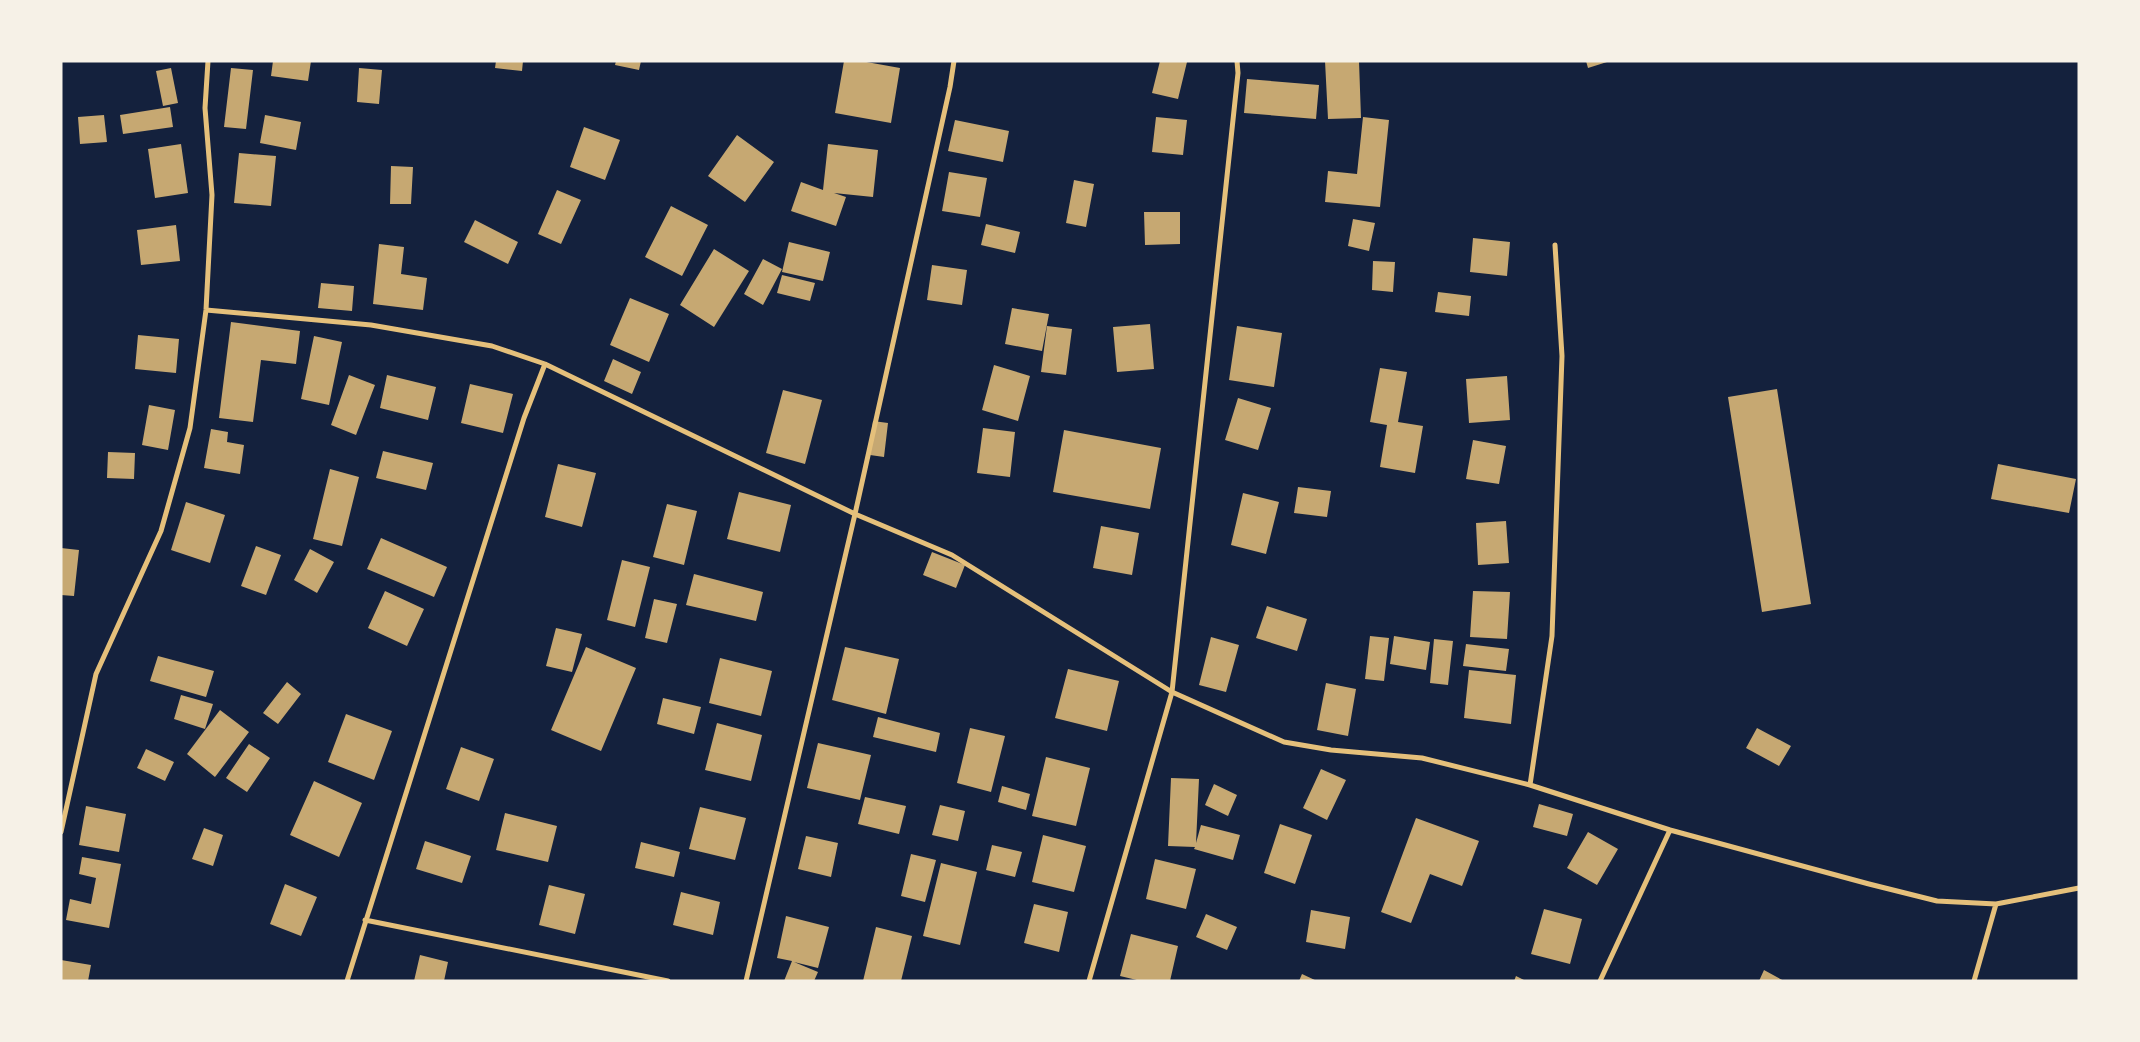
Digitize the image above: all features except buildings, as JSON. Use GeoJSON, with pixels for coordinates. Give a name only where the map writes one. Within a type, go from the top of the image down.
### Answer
{"type":"FeatureCollection","features":[{"type":"Feature","properties":{"kind":"street"},"geometry":{"type":"LineString","coordinates":[[61,832],[96,674],[161,531],[190,428],[206,310],[212,195],[205,108],[208,61]]}},
{"type":"Feature","properties":{"kind":"street"},"geometry":{"type":"LineString","coordinates":[[746,981],[855,514],[950,87],[954,61]]}},
{"type":"Feature","properties":{"kind":"street"},"geometry":{"type":"LineString","coordinates":[[1089,981],[1172,692],[1237,82],[1237,61]]}},
{"type":"Feature","properties":{"kind":"street"},"geometry":{"type":"LineString","coordinates":[[1530,785],[1552,636],[1562,356],[1555,245]]}},
{"type":"Feature","properties":{"kind":"street"},"geometry":{"type":"LineString","coordinates":[[206,310],[371,325],[492,346],[544,364],[855,514],[952,555],[1172,692],[1284,742],[1331,750],[1422,758],[1530,785],[1670,830],[1937,900],[1996,904],[2079,888]]}},
{"type":"Feature","properties":{"kind":"street"},"geometry":{"type":"LineString","coordinates":[[347,981],[524,418],[544,364]]}},
{"type":"Feature","properties":{"kind":"street"},"geometry":{"type":"LineString","coordinates":[[1600,981],[1670,830]]}},
{"type":"Feature","properties":{"kind":"street"},"geometry":{"type":"LineString","coordinates":[[1974,981],[1996,904]]}},
{"type":"Feature","properties":{"kind":"street"},"geometry":{"type":"LineString","coordinates":[[365,920],[668,981]]}}]}
